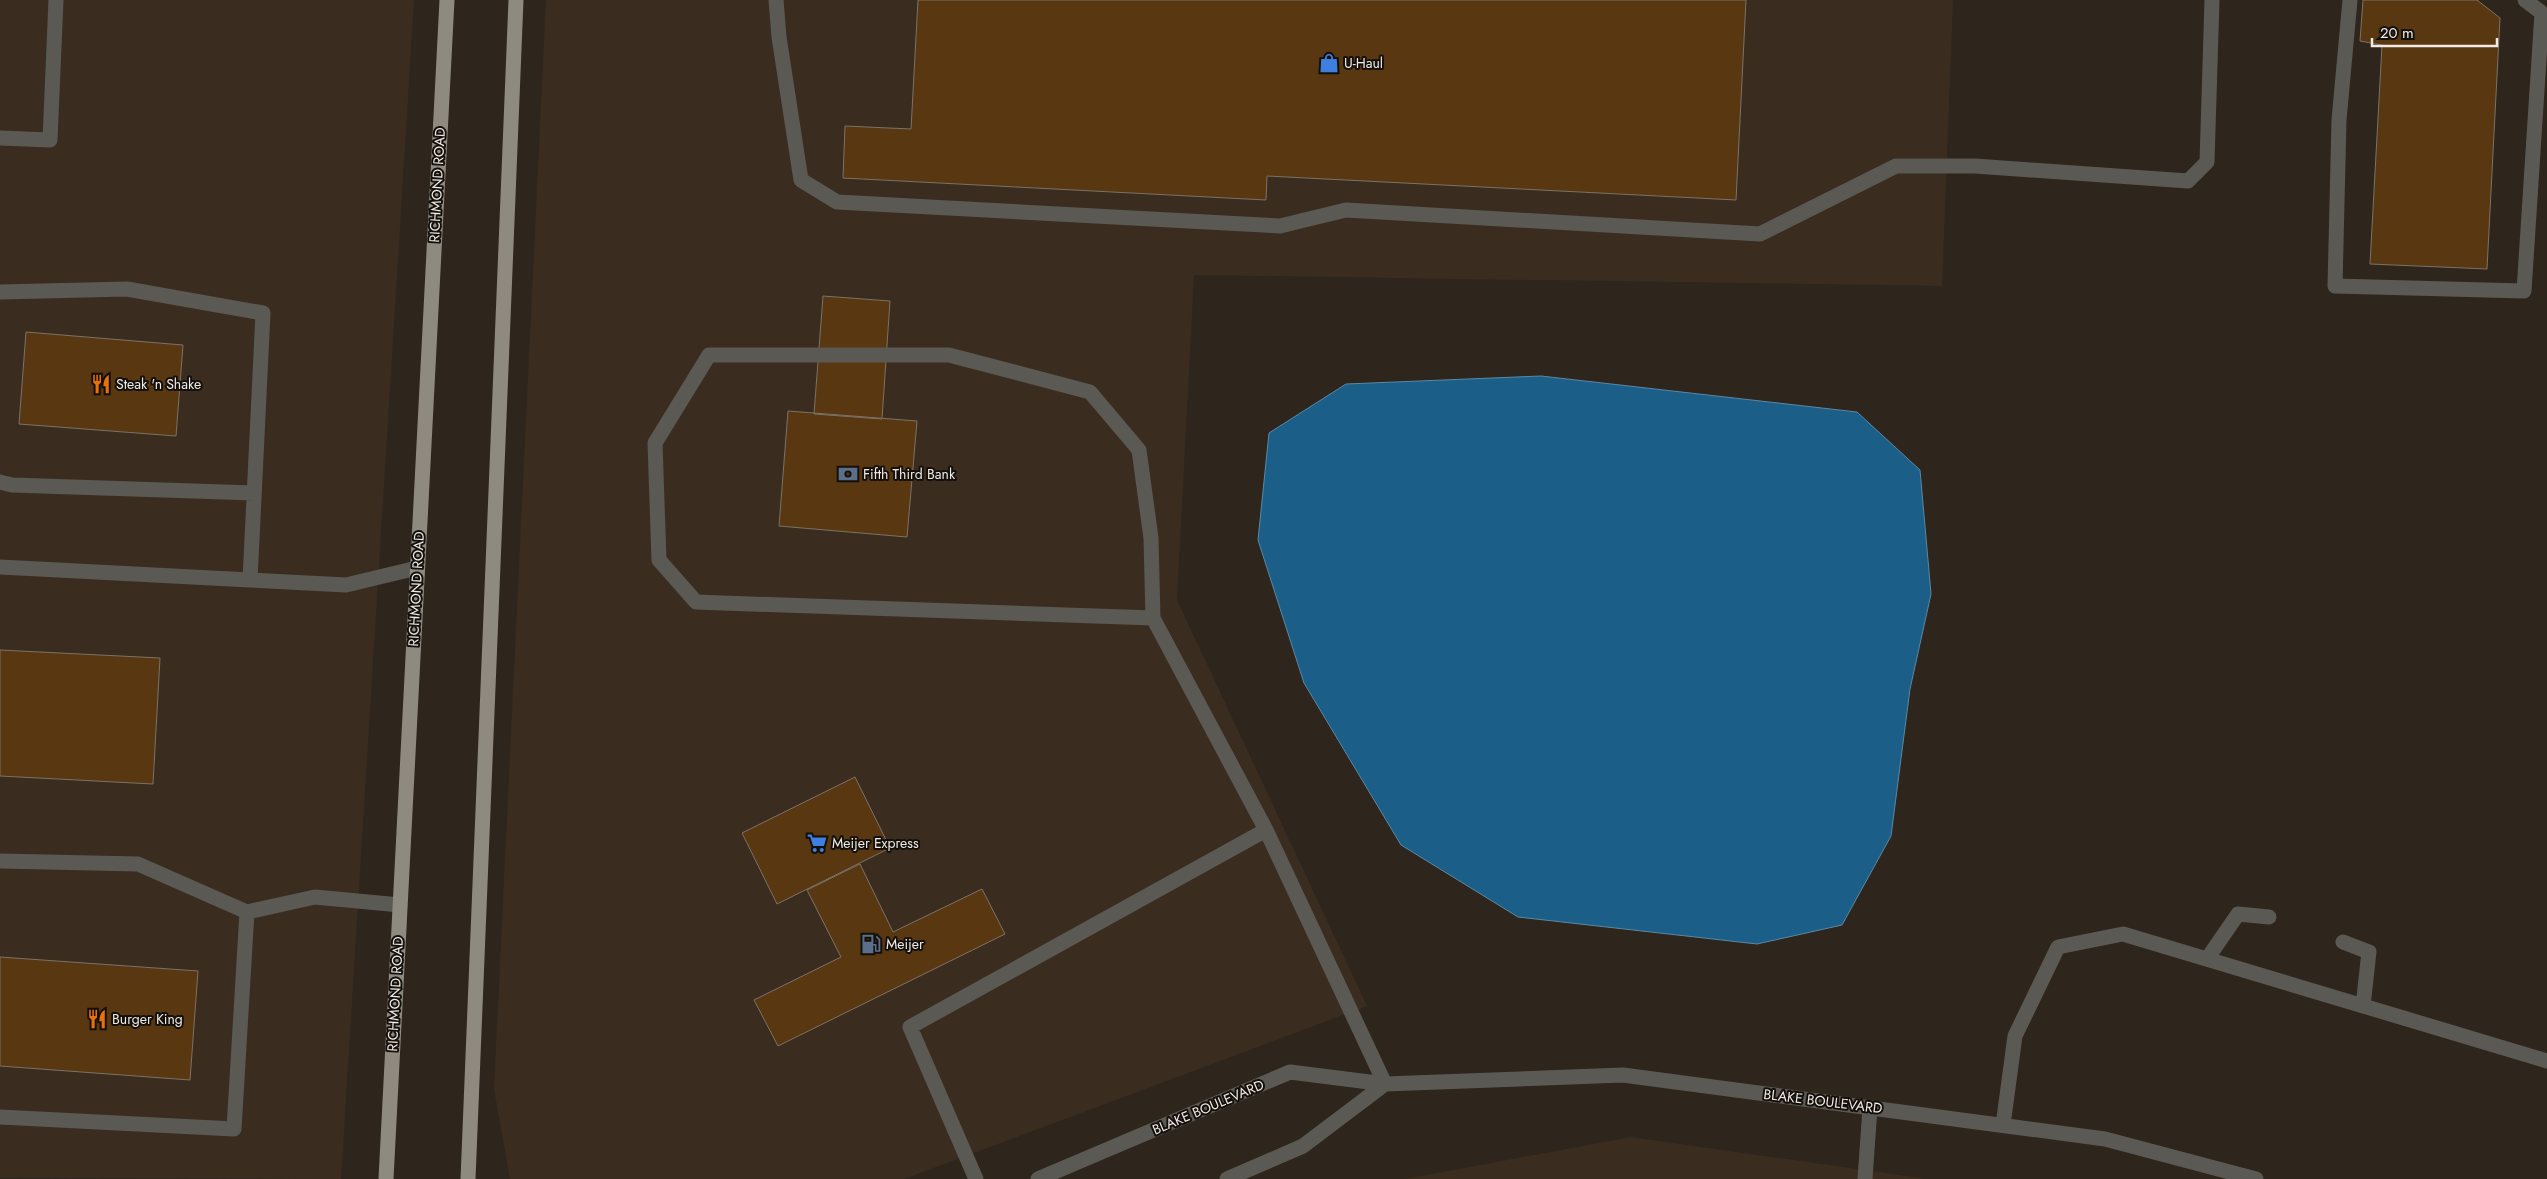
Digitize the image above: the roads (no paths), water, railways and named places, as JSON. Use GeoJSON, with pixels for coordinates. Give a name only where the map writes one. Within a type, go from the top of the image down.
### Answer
{"type":"FeatureCollection","features":[{"type":"Feature","properties":{"kind":"main road","name":"RICHMOND ROAD"},"geometry":{"type":"LineString","coordinates":[[386,1179],[447,0]]}},
{"type":"Feature","properties":{"kind":"main road"},"geometry":{"type":"LineString","coordinates":[[468,1179],[516,0]]}},
{"type":"Feature","properties":{"kind":"street"},"geometry":{"type":"LineString","coordinates":[[0,138],[50,140],[56,0]]}},
{"type":"Feature","properties":{"kind":"street"},"geometry":{"type":"LineString","coordinates":[[776,0],[779,37],[801,180],[837,202],[1280,226],[1346,210],[1760,234],[1896,166],[1975,166],[2188,181],[2207,162],[2212,0]]}},
{"type":"Feature","properties":{"kind":"street"},"geometry":{"type":"LineString","coordinates":[[2350,0],[2338,120],[2335,286],[2524,291],[2542,13],[2525,0]]}},
{"type":"Feature","properties":{"kind":"street"},"geometry":{"type":"LineString","coordinates":[[0,292],[127,289],[263,313],[250,580]]}},
{"type":"Feature","properties":{"kind":"street"},"geometry":{"type":"LineString","coordinates":[[1153,618],[696,602],[659,560],[655,443],[708,355],[949,355],[1090,392],[1139,450],[1151,538],[1153,618],[1266,830],[1385,1084],[1303,1146],[1226,1179]]}},
{"type":"Feature","properties":{"kind":"street"},"geometry":{"type":"LineString","coordinates":[[0,482],[12,485],[254,493]]}},
{"type":"Feature","properties":{"kind":"street"},"geometry":{"type":"LineString","coordinates":[[0,567],[346,585],[417,568]]}},
{"type":"Feature","properties":{"kind":"street"},"geometry":{"type":"LineString","coordinates":[[976,1179],[910,1028],[1266,830]]}},
{"type":"Feature","properties":{"kind":"street"},"geometry":{"type":"LineString","coordinates":[[0,861],[138,864],[247,912],[316,897],[400,904]]}},
{"type":"Feature","properties":{"kind":"street"},"geometry":{"type":"LineString","coordinates":[[0,1117],[234,1129],[247,912]]}},
{"type":"Feature","properties":{"kind":"street"},"geometry":{"type":"LineString","coordinates":[[2207,959],[2238,914],[2269,917]]}},
{"type":"Feature","properties":{"kind":"street"},"geometry":{"type":"LineString","coordinates":[[2003,1125],[2015,1036],[2058,947],[2123,934],[2547,1062]]}},
{"type":"Feature","properties":{"kind":"street"},"geometry":{"type":"LineString","coordinates":[[2343,942],[2369,952],[2362,1006]]}},
{"type":"Feature","properties":{"kind":"street","name":"BLAKE BOULEVARD"},"geometry":{"type":"LineString","coordinates":[[1038,1179],[1290,1072],[1385,1084],[1624,1075],[2105,1139],[2256,1179]]}},
{"type":"Feature","properties":{"kind":"street"},"geometry":{"type":"LineString","coordinates":[[1865,1179],[1870,1108]]}},
{"type":"Feature","properties":{"kind":"water"},"geometry":{"type":"Polygon","coordinates":[[[1541,376],[1857,412],[1920,470],[1931,594],[1910,689],[1891,836],[1842,925],[1757,944],[1518,917],[1401,845],[1304,683],[1258,540],[1269,433],[1346,384],[1541,376]]]}},
{"type":"Feature","properties":{"kind":"place","name":"U-Haul"},"geometry":{"type":"Point","coordinates":[1329,63]}},
{"type":"Feature","properties":{"kind":"place","name":"Steak 'n Shake"},"geometry":{"type":"Point","coordinates":[101,384]}},
{"type":"Feature","properties":{"kind":"place","name":"Fifth Third Bank"},"geometry":{"type":"Point","coordinates":[848,474]}},
{"type":"Feature","properties":{"kind":"place","name":"Meijer Express"},"geometry":{"type":"Point","coordinates":[817,843]}},
{"type":"Feature","properties":{"kind":"place","name":"Meijer"},"geometry":{"type":"Point","coordinates":[871,944]}},
{"type":"Feature","properties":{"kind":"place","name":"Burger King"},"geometry":{"type":"Point","coordinates":[97,1019]}}]}
